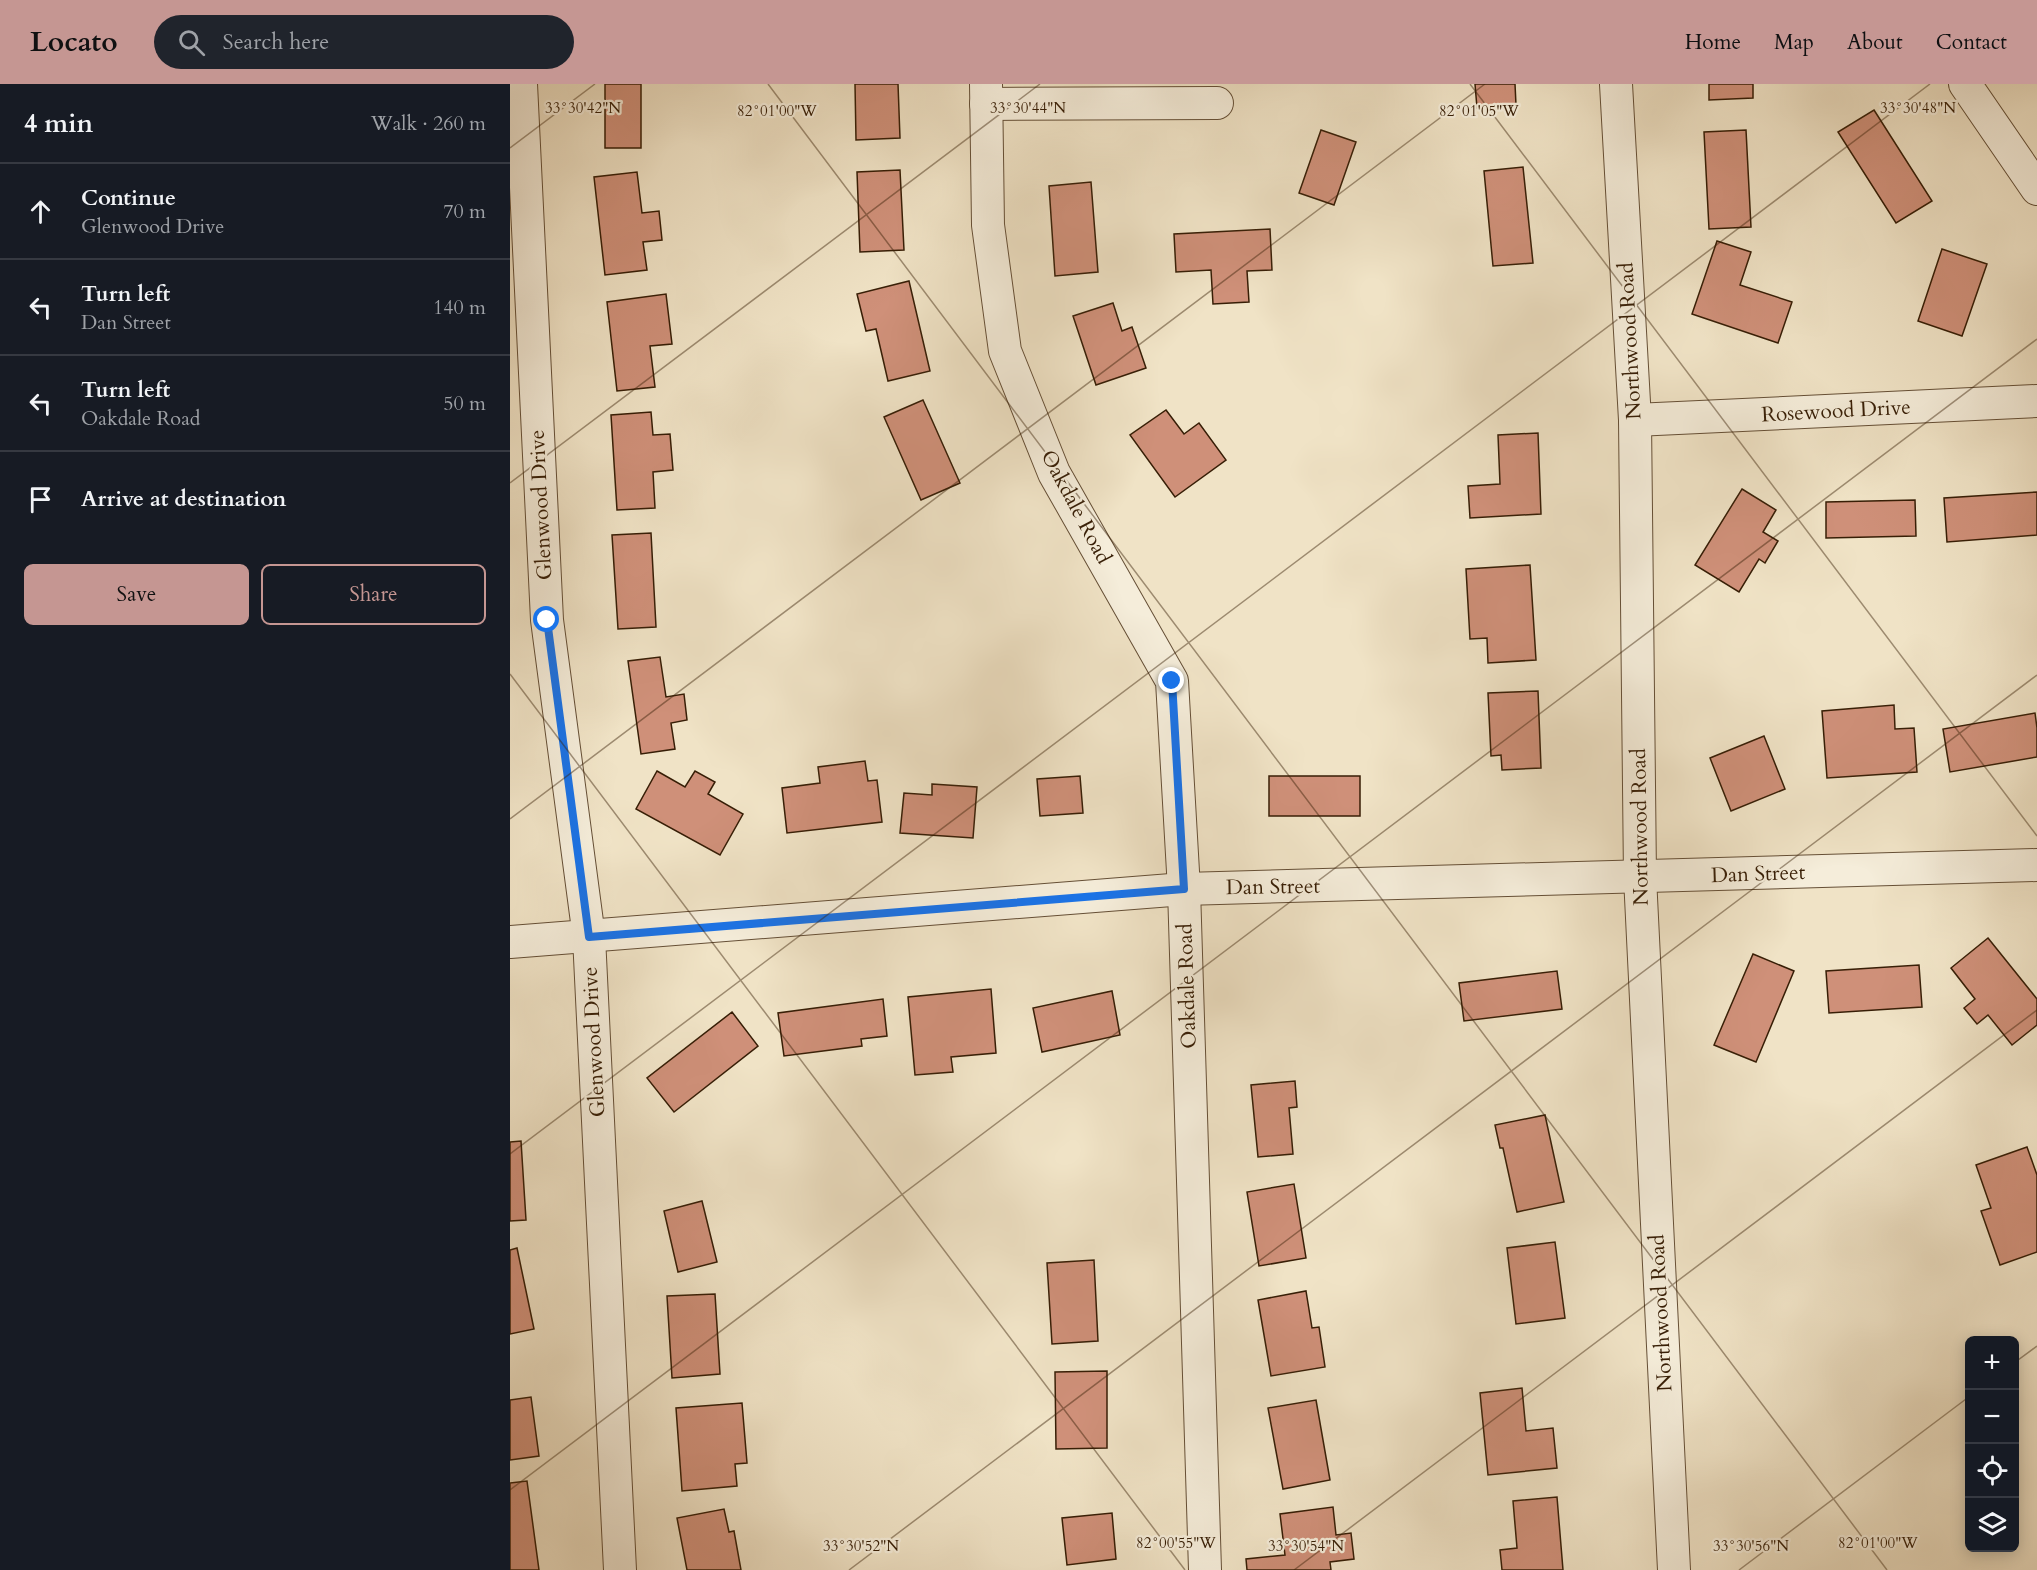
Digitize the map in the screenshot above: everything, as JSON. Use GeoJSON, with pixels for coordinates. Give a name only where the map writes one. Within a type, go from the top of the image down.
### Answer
{"type":"FeatureCollection","features":[{"type":"Feature","properties":{"kind":"street","name":"Glenwood Drive"},"geometry":{"type":"LineString","coordinates":[[521,84],[547,620],[589,937],[620,1570]]}},
{"type":"Feature","properties":{"kind":"street","name":"Northwood Road"},"geometry":{"type":"LineString","coordinates":[[1616,84],[1635,420],[1640,878],[1674,1570]]}},
{"type":"Feature","properties":{"kind":"street"},"geometry":{"type":"LineString","coordinates":[[1965,84],[2037,189]]}},
{"type":"Feature","properties":{"kind":"street"},"geometry":{"type":"LineString","coordinates":[[986,94],[1217,103]]}},
{"type":"Feature","properties":{"kind":"street","name":"Oakdale Road"},"geometry":{"type":"LineString","coordinates":[[986,94],[988,225],[1005,351],[1054,473],[1172,681],[1184,889],[1205,1570]]}},
{"type":"Feature","properties":{"kind":"street","name":"Rosewood Drive"},"geometry":{"type":"LineString","coordinates":[[1635,420],[2037,401]]}},
{"type":"Feature","properties":{"kind":"street","name":"Dan Street"},"geometry":{"type":"LineString","coordinates":[[510,942],[1184,889],[1640,878],[2037,865]]}},
{"type":"Feature","properties":{"kind":"building"},"geometry":{"type":"Polygon","coordinates":[[[605,84],[641,84],[641,148],[605,148],[605,84]]]}},
{"type":"Feature","properties":{"kind":"building"},"geometry":{"type":"Polygon","coordinates":[[[855,84],[898,84],[900,138],[856,140],[855,84]]]}},
{"type":"Feature","properties":{"kind":"building"},"geometry":{"type":"Polygon","coordinates":[[[1475,84],[1515,84],[1516,105],[1477,108],[1475,84]]]}},
{"type":"Feature","properties":{"kind":"building"},"geometry":{"type":"Polygon","coordinates":[[[1709,84],[1753,84],[1753,98],[1709,100],[1709,84]]]}},
{"type":"Feature","properties":{"kind":"building"},"geometry":{"type":"Polygon","coordinates":[[[1874,110],[1932,201],[1896,223],[1838,132],[1874,110]]]}},
{"type":"Feature","properties":{"kind":"building"},"geometry":{"type":"Polygon","coordinates":[[[1321,130],[1356,142],[1334,205],[1299,193],[1321,130]]]}},
{"type":"Feature","properties":{"kind":"building"},"geometry":{"type":"Polygon","coordinates":[[[1746,130],[1751,227],[1709,229],[1704,132],[1746,130]]]}},
{"type":"Feature","properties":{"kind":"building"},"geometry":{"type":"Polygon","coordinates":[[[1523,167],[1533,263],[1493,266],[1484,171],[1523,167]]]}},
{"type":"Feature","properties":{"kind":"building"},"geometry":{"type":"Polygon","coordinates":[[[900,170],[904,250],[860,252],[857,172],[900,170]]]}},
{"type":"Feature","properties":{"kind":"building"},"geometry":{"type":"Polygon","coordinates":[[[637,172],[642,213],[659,211],[662,240],[643,242],[647,270],[605,275],[594,177],[637,172]]]}},
{"type":"Feature","properties":{"kind":"building"},"geometry":{"type":"Polygon","coordinates":[[[1091,182],[1098,272],[1055,276],[1049,186],[1091,182]]]}},
{"type":"Feature","properties":{"kind":"building"},"geometry":{"type":"Polygon","coordinates":[[[1270,229],[1272,270],[1247,271],[1249,302],[1213,304],[1211,270],[1176,272],[1174,234],[1270,229]]]}},
{"type":"Feature","properties":{"kind":"building"},"geometry":{"type":"Polygon","coordinates":[[[1717,241],[1751,252],[1740,285],[1792,302],[1778,343],[1692,314],[1717,241]]]}},
{"type":"Feature","properties":{"kind":"building"},"geometry":{"type":"Polygon","coordinates":[[[1942,249],[1987,264],[1962,336],[1918,321],[1942,249]]]}},
{"type":"Feature","properties":{"kind":"building"},"geometry":{"type":"Polygon","coordinates":[[[909,281],[930,371],[888,381],[876,329],[866,331],[857,294],[909,281]]]}},
{"type":"Feature","properties":{"kind":"building"},"geometry":{"type":"Polygon","coordinates":[[[666,294],[672,344],[650,346],[655,387],[617,391],[607,302],[666,294]]]}},
{"type":"Feature","properties":{"kind":"building"},"geometry":{"type":"Polygon","coordinates":[[[1113,303],[1122,331],[1132,327],[1146,368],[1096,385],[1073,316],[1113,303]]]}},
{"type":"Feature","properties":{"kind":"building"},"geometry":{"type":"Polygon","coordinates":[[[923,400],[960,483],[921,500],[884,417],[923,400]]]}},
{"type":"Feature","properties":{"kind":"building"},"geometry":{"type":"Polygon","coordinates":[[[1166,410],[1184,434],[1199,423],[1226,460],[1175,497],[1130,435],[1166,410]]]}},
{"type":"Feature","properties":{"kind":"building"},"geometry":{"type":"Polygon","coordinates":[[[651,412],[653,435],[670,434],[673,470],[653,472],[655,508],[617,510],[611,415],[651,412]]]}},
{"type":"Feature","properties":{"kind":"building"},"geometry":{"type":"Polygon","coordinates":[[[1538,433],[1541,514],[1470,518],[1468,486],[1500,484],[1498,435],[1538,433]]]}},
{"type":"Feature","properties":{"kind":"building"},"geometry":{"type":"Polygon","coordinates":[[[1742,489],[1776,510],[1763,532],[1778,541],[1765,563],[1759,559],[1739,592],[1695,565],[1742,489]]]}},
{"type":"Feature","properties":{"kind":"building"},"geometry":{"type":"Polygon","coordinates":[[[2037,492],[2037,535],[1947,542],[1944,498],[2037,492]]]}},
{"type":"Feature","properties":{"kind":"building"},"geometry":{"type":"Polygon","coordinates":[[[1915,500],[1916,536],[1826,538],[1826,502],[1915,500]]]}},
{"type":"Feature","properties":{"kind":"building"},"geometry":{"type":"Polygon","coordinates":[[[651,533],[656,627],[618,629],[612,535],[651,533]]]}},
{"type":"Feature","properties":{"kind":"building"},"geometry":{"type":"Polygon","coordinates":[[[1530,565],[1536,660],[1488,663],[1487,638],[1470,639],[1466,569],[1530,565]]]}},
{"type":"Feature","properties":{"kind":"building"},"geometry":{"type":"Polygon","coordinates":[[[660,657],[666,697],[684,694],[687,720],[671,723],[675,749],[641,754],[628,661],[660,657]]]}},
{"type":"Feature","properties":{"kind":"building"},"geometry":{"type":"Polygon","coordinates":[[[1538,691],[1541,768],[1502,770],[1501,755],[1491,756],[1488,693],[1538,691]]]}},
{"type":"Feature","properties":{"kind":"building"},"geometry":{"type":"Polygon","coordinates":[[[1894,705],[1895,729],[1914,728],[1917,772],[1827,778],[1822,711],[1894,705]]]}},
{"type":"Feature","properties":{"kind":"building"},"geometry":{"type":"Polygon","coordinates":[[[2035,713],[2037,757],[1950,772],[1943,729],[2035,713]]]}},
{"type":"Feature","properties":{"kind":"building"},"geometry":{"type":"Polygon","coordinates":[[[1764,736],[1785,789],[1731,811],[1710,758],[1764,736]]]}},
{"type":"Feature","properties":{"kind":"building"},"geometry":{"type":"Polygon","coordinates":[[[865,761],[868,781],[877,780],[882,822],[787,833],[782,788],[820,783],[818,767],[865,761]]]}},
{"type":"Feature","properties":{"kind":"building"},"geometry":{"type":"Polygon","coordinates":[[[657,771],[685,787],[695,771],[715,782],[708,794],[743,814],[720,855],[636,809],[657,771]]]}},
{"type":"Feature","properties":{"kind":"building"},"geometry":{"type":"Polygon","coordinates":[[[1080,776],[1083,813],[1040,816],[1037,779],[1080,776]]]}},
{"type":"Feature","properties":{"kind":"building"},"geometry":{"type":"Polygon","coordinates":[[[1269,776],[1360,776],[1360,816],[1269,816],[1269,776]]]}},
{"type":"Feature","properties":{"kind":"building"},"geometry":{"type":"Polygon","coordinates":[[[932,784],[977,787],[973,838],[900,833],[904,793],[932,795],[932,784]]]}},
{"type":"Feature","properties":{"kind":"building"},"geometry":{"type":"Polygon","coordinates":[[[1988,938],[2037,999],[2037,1025],[2012,1045],[1988,1015],[1977,1024],[1964,1008],[1975,999],[1951,968],[1988,938]]]}},
{"type":"Feature","properties":{"kind":"building"},"geometry":{"type":"Polygon","coordinates":[[[1753,954],[1794,971],[1756,1062],[1714,1045],[1753,954]]]}},
{"type":"Feature","properties":{"kind":"building"},"geometry":{"type":"Polygon","coordinates":[[[1919,965],[1922,1007],[1829,1013],[1826,971],[1919,965]]]}},
{"type":"Feature","properties":{"kind":"building"},"geometry":{"type":"Polygon","coordinates":[[[1557,971],[1562,1009],[1464,1021],[1459,983],[1557,971]]]}},
{"type":"Feature","properties":{"kind":"building"},"geometry":{"type":"Polygon","coordinates":[[[991,989],[996,1053],[951,1057],[953,1072],[915,1075],[908,997],[991,989]]]}},
{"type":"Feature","properties":{"kind":"building"},"geometry":{"type":"Polygon","coordinates":[[[1112,991],[1120,1035],[1042,1052],[1033,1008],[1112,991]]]}},
{"type":"Feature","properties":{"kind":"building"},"geometry":{"type":"Polygon","coordinates":[[[883,999],[887,1036],[861,1039],[862,1046],[784,1056],[778,1013],[883,999]]]}},
{"type":"Feature","properties":{"kind":"building"},"geometry":{"type":"Polygon","coordinates":[[[732,1012],[758,1046],[674,1112],[647,1078],[732,1012]]]}},
{"type":"Feature","properties":{"kind":"building"},"geometry":{"type":"Polygon","coordinates":[[[1295,1081],[1297,1107],[1289,1108],[1293,1154],[1258,1157],[1251,1085],[1295,1081]]]}},
{"type":"Feature","properties":{"kind":"building"},"geometry":{"type":"Polygon","coordinates":[[[1545,1115],[1564,1202],[1517,1212],[1503,1148],[1500,1148],[1495,1125],[1545,1115]]]}},
{"type":"Feature","properties":{"kind":"building"},"geometry":{"type":"Polygon","coordinates":[[[521,1141],[526,1220],[510,1221],[510,1142],[521,1141]]]}},
{"type":"Feature","properties":{"kind":"building"},"geometry":{"type":"Polygon","coordinates":[[[2027,1147],[2037,1175],[2037,1252],[2000,1265],[1981,1211],[1991,1208],[1976,1165],[2027,1147]]]}},
{"type":"Feature","properties":{"kind":"building"},"geometry":{"type":"Polygon","coordinates":[[[1294,1184],[1306,1258],[1259,1266],[1247,1192],[1294,1184]]]}},
{"type":"Feature","properties":{"kind":"building"},"geometry":{"type":"Polygon","coordinates":[[[702,1201],[717,1262],[678,1272],[664,1211],[702,1201]]]}},
{"type":"Feature","properties":{"kind":"building"},"geometry":{"type":"Polygon","coordinates":[[[1555,1242],[1565,1318],[1516,1324],[1507,1248],[1555,1242]]]}},
{"type":"Feature","properties":{"kind":"building"},"geometry":{"type":"Polygon","coordinates":[[[517,1248],[534,1329],[510,1334],[510,1250],[517,1248]]]}},
{"type":"Feature","properties":{"kind":"building"},"geometry":{"type":"Polygon","coordinates":[[[1094,1260],[1098,1341],[1052,1344],[1047,1263],[1094,1260]]]}},
{"type":"Feature","properties":{"kind":"building"},"geometry":{"type":"Polygon","coordinates":[[[1306,1291],[1312,1328],[1319,1327],[1325,1367],[1271,1376],[1258,1300],[1306,1291]]]}},
{"type":"Feature","properties":{"kind":"building"},"geometry":{"type":"Polygon","coordinates":[[[715,1294],[720,1374],[672,1378],[667,1296],[715,1294]]]}},
{"type":"Feature","properties":{"kind":"building"},"geometry":{"type":"Polygon","coordinates":[[[1107,1371],[1107,1448],[1056,1449],[1055,1372],[1107,1371]]]}},
{"type":"Feature","properties":{"kind":"building"},"geometry":{"type":"Polygon","coordinates":[[[1522,1388],[1526,1431],[1553,1428],[1557,1468],[1488,1475],[1480,1393],[1522,1388]]]}},
{"type":"Feature","properties":{"kind":"building"},"geometry":{"type":"Polygon","coordinates":[[[531,1397],[539,1456],[510,1460],[510,1400],[531,1397]]]}},
{"type":"Feature","properties":{"kind":"building"},"geometry":{"type":"Polygon","coordinates":[[[1316,1400],[1330,1480],[1283,1489],[1268,1408],[1316,1400]]]}},
{"type":"Feature","properties":{"kind":"building"},"geometry":{"type":"Polygon","coordinates":[[[742,1403],[747,1463],[735,1464],[737,1486],[682,1491],[676,1408],[742,1403]]]}},
{"type":"Feature","properties":{"kind":"building"},"geometry":{"type":"Polygon","coordinates":[[[527,1481],[539,1570],[510,1570],[510,1483],[527,1481]]]}},
{"type":"Feature","properties":{"kind":"building"},"geometry":{"type":"Polygon","coordinates":[[[1557,1497],[1563,1570],[1502,1570],[1500,1550],[1517,1548],[1513,1501],[1557,1497]]]}},
{"type":"Feature","properties":{"kind":"building"},"geometry":{"type":"Polygon","coordinates":[[[1333,1507],[1336,1535],[1351,1533],[1354,1559],[1330,1562],[1331,1570],[1247,1570],[1246,1559],[1285,1555],[1280,1514],[1333,1507]]]}},
{"type":"Feature","properties":{"kind":"building"},"geometry":{"type":"Polygon","coordinates":[[[724,1509],[729,1532],[734,1531],[741,1570],[687,1570],[677,1518],[724,1509]]]}},
{"type":"Feature","properties":{"kind":"building"},"geometry":{"type":"Polygon","coordinates":[[[1112,1513],[1116,1559],[1067,1565],[1062,1518],[1112,1513]]]}},
{"type":"Feature","properties":{"kind":"route"},"geometry":{"type":"LineString","coordinates":[[547,620],[589,937],[1184,889],[1172,681]]}}]}
